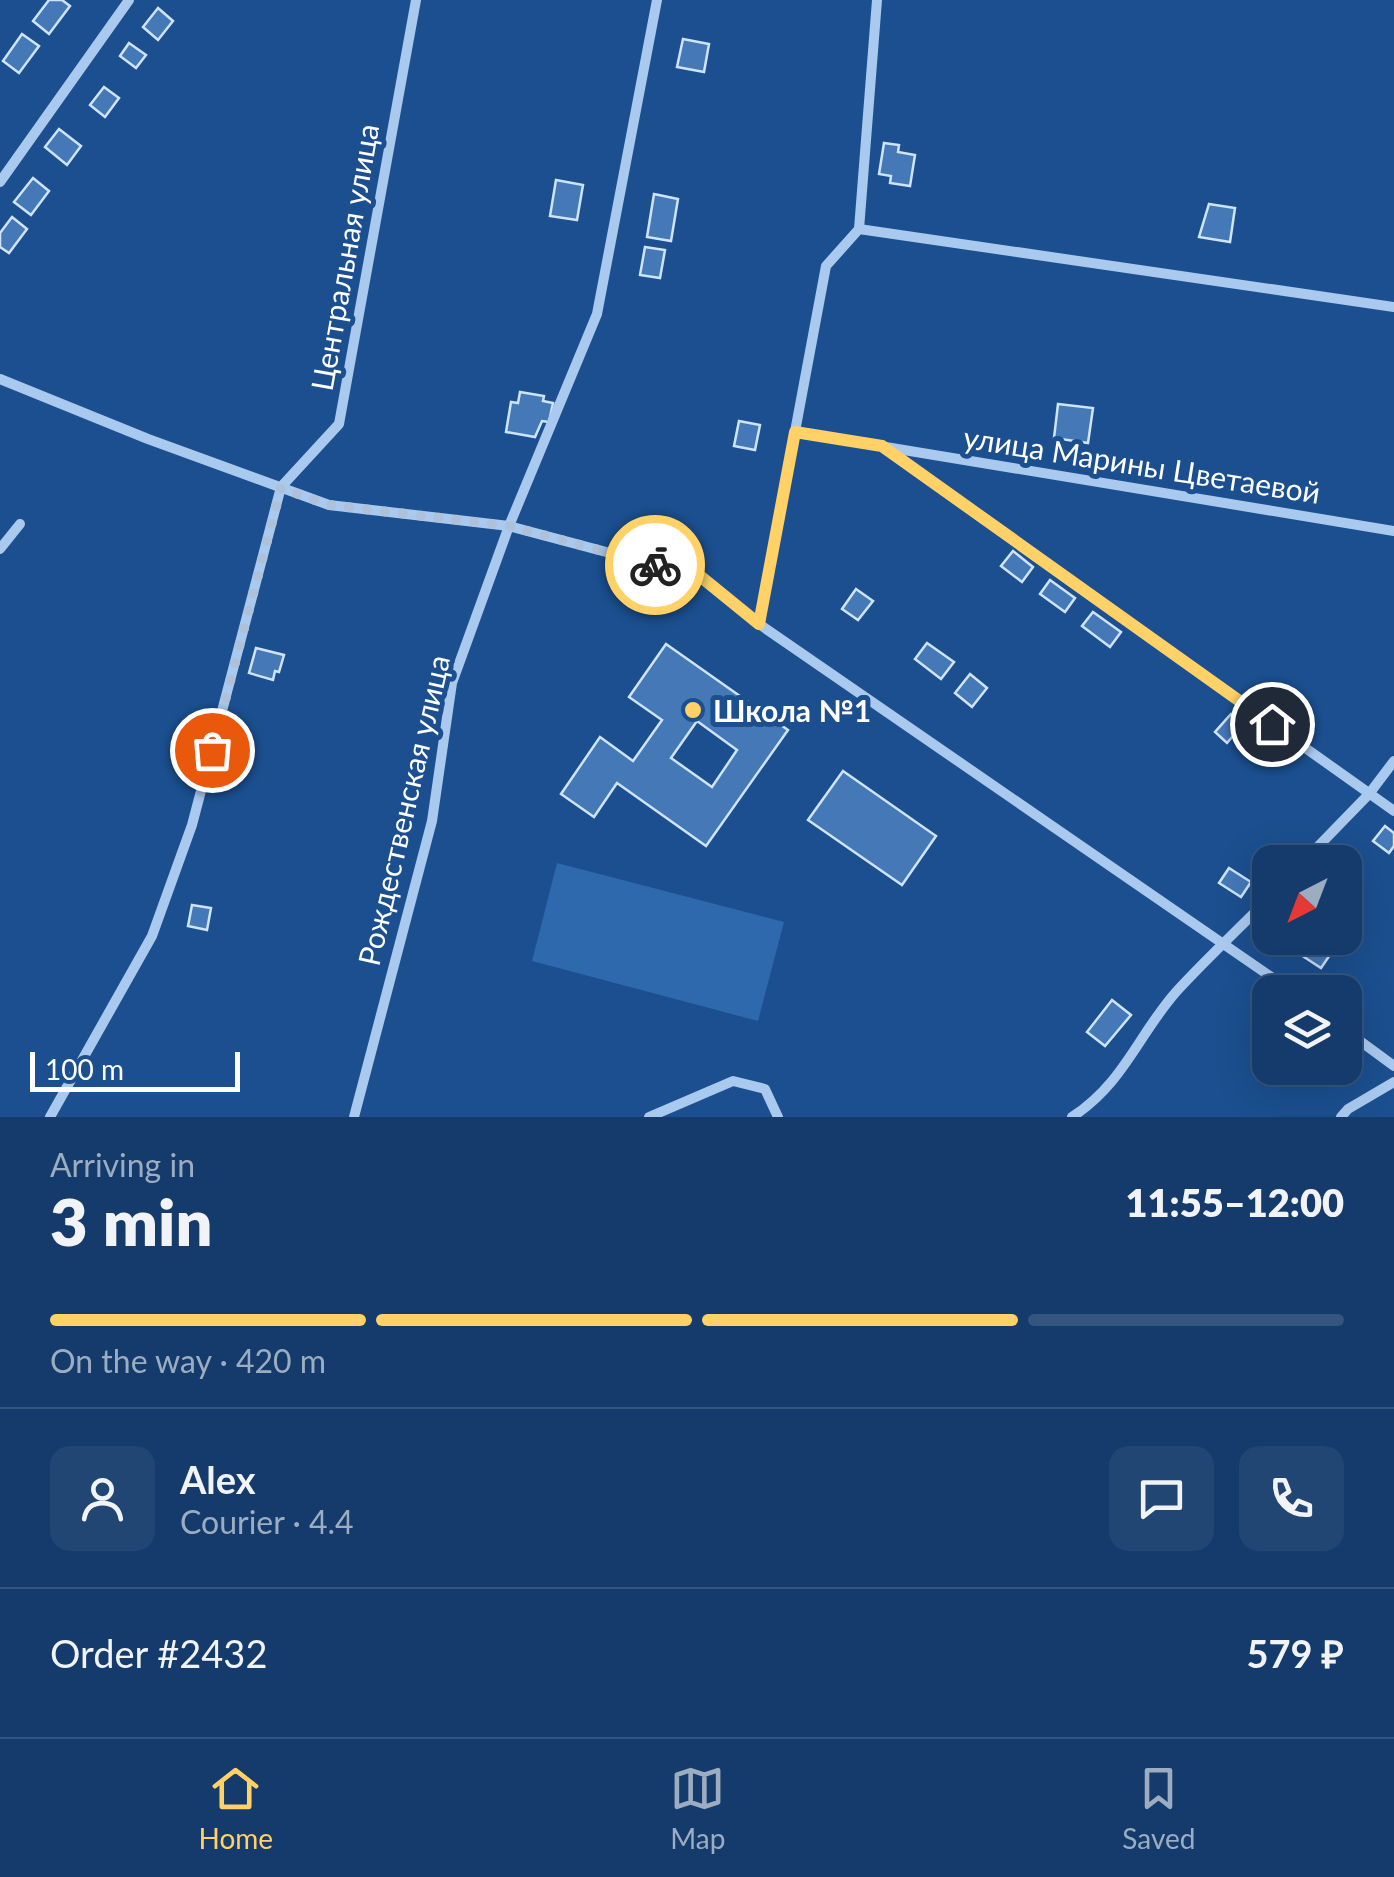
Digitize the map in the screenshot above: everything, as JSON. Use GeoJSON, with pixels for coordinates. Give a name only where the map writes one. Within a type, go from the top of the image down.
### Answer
{"type":"FeatureCollection","features":[{"type":"Feature","properties":{"kind":"street"},"geometry":{"type":"LineString","coordinates":[[0,182],[129,0]]}},
{"type":"Feature","properties":{"kind":"street","name":"Центральная улица"},"geometry":{"type":"LineString","coordinates":[[50,1117],[152,936],[192,826],[281,488],[339,424],[416,0]]}},
{"type":"Feature","properties":{"kind":"street","name":"Рождественская улица"},"geometry":{"type":"LineString","coordinates":[[354,1117],[432,822],[452,682],[509,526],[597,314],[657,0]]}},
{"type":"Feature","properties":{"kind":"street"},"geometry":{"type":"LineString","coordinates":[[759,624],[826,266],[859,230],[877,0]]}},
{"type":"Feature","properties":{"kind":"street"},"geometry":{"type":"LineString","coordinates":[[859,230],[1394,308]]}},
{"type":"Feature","properties":{"kind":"street"},"geometry":{"type":"LineString","coordinates":[[0,378],[148,439],[329,505],[509,526],[700,576],[759,624],[1269,975]]}},
{"type":"Feature","properties":{"kind":"street","name":"улица Марины Цветаевой"},"geometry":{"type":"LineString","coordinates":[[795,432],[1394,531]]}},
{"type":"Feature","properties":{"kind":"street","name":"улица Марины Цветаевой"},"geometry":{"type":"LineString","coordinates":[[882,446],[1394,811]]}},
{"type":"Feature","properties":{"kind":"street"},"geometry":{"type":"LineString","coordinates":[[0,549],[20,524]]}},
{"type":"Feature","properties":{"kind":"street"},"geometry":{"type":"LineString","coordinates":[[1320,845],[1369,794],[1394,761]]}},
{"type":"Feature","properties":{"kind":"street"},"geometry":{"type":"LineString","coordinates":[[1072,1117],[1094,1103],[1133,1056],[1174,994],[1252,915]]}},
{"type":"Feature","properties":{"kind":"street"},"geometry":{"type":"LineString","coordinates":[[1362,1042],[1394,1066]]}},
{"type":"Feature","properties":{"kind":"street"},"geometry":{"type":"LineString","coordinates":[[648,1117],[732,1082],[765,1088],[778,1117]]}},
{"type":"Feature","properties":{"kind":"street"},"geometry":{"type":"LineString","coordinates":[[1342,1117],[1348,1109],[1394,1082]]}},
{"type":"Feature","properties":{"kind":"shaded area"},"geometry":{"type":"Polygon","coordinates":[[[557,863],[784,922],[758,1021],[532,961],[557,863]]]}},
{"type":"Feature","properties":{"kind":"building"},"geometry":{"type":"Polygon","coordinates":[[[49,0],[62,0],[70,6],[49,34],[33,21],[49,0]]]}},
{"type":"Feature","properties":{"kind":"building"},"geometry":{"type":"Polygon","coordinates":[[[158,8],[173,21],[158,40],[143,27],[158,8]]]}},
{"type":"Feature","properties":{"kind":"building"},"geometry":{"type":"Polygon","coordinates":[[[22,34],[39,46],[19,73],[3,61],[22,34]]]}},
{"type":"Feature","properties":{"kind":"building"},"geometry":{"type":"Polygon","coordinates":[[[683,39],[709,44],[704,72],[677,67],[683,39]]]}},
{"type":"Feature","properties":{"kind":"building"},"geometry":{"type":"Polygon","coordinates":[[[129,43],[146,55],[136,68],[120,56],[129,43]]]}},
{"type":"Feature","properties":{"kind":"building"},"geometry":{"type":"Polygon","coordinates":[[[104,87],[119,98],[105,117],[90,105],[104,87]]]}},
{"type":"Feature","properties":{"kind":"building"},"geometry":{"type":"Polygon","coordinates":[[[59,129],[81,146],[67,165],[45,147],[59,129]]]}},
{"type":"Feature","properties":{"kind":"building"},"geometry":{"type":"Polygon","coordinates":[[[884,143],[899,145],[898,152],[915,155],[910,186],[890,183],[891,176],[879,174],[884,143]]]}},
{"type":"Feature","properties":{"kind":"building"},"geometry":{"type":"Polygon","coordinates":[[[33,178],[49,191],[31,215],[14,202],[33,178]]]}},
{"type":"Feature","properties":{"kind":"building"},"geometry":{"type":"Polygon","coordinates":[[[556,180],[583,185],[577,220],[550,216],[556,180]]]}},
{"type":"Feature","properties":{"kind":"building"},"geometry":{"type":"Polygon","coordinates":[[[654,194],[678,199],[671,241],[647,237],[654,194]]]}},
{"type":"Feature","properties":{"kind":"building"},"geometry":{"type":"Polygon","coordinates":[[[1209,204],[1235,208],[1230,242],[1199,237],[1209,204]]]}},
{"type":"Feature","properties":{"kind":"building"},"geometry":{"type":"Polygon","coordinates":[[[12,217],[27,229],[9,253],[0,247],[0,233],[12,217]]]}},
{"type":"Feature","properties":{"kind":"building"},"geometry":{"type":"Polygon","coordinates":[[[645,247],[665,250],[660,278],[640,275],[645,247]]]}},
{"type":"Feature","properties":{"kind":"building"},"geometry":{"type":"Polygon","coordinates":[[[520,392],[544,396],[543,401],[553,403],[549,422],[542,421],[535,437],[506,432],[511,402],[518,403],[520,392]]]}},
{"type":"Feature","properties":{"kind":"building"},"geometry":{"type":"Polygon","coordinates":[[[1058,404],[1093,408],[1088,443],[1054,438],[1058,404]]]}},
{"type":"Feature","properties":{"kind":"building"},"geometry":{"type":"Polygon","coordinates":[[[739,421],[760,425],[755,450],[734,446],[739,421]]]}},
{"type":"Feature","properties":{"kind":"building"},"geometry":{"type":"Polygon","coordinates":[[[1013,551],[1033,567],[1022,582],[1001,566],[1013,551]]]}},
{"type":"Feature","properties":{"kind":"building"},"geometry":{"type":"Polygon","coordinates":[[[1050,580],[1075,598],[1065,612],[1040,594],[1050,580]]]}},
{"type":"Feature","properties":{"kind":"building"},"geometry":{"type":"Polygon","coordinates":[[[856,589],[873,601],[858,620],[842,609],[856,589]]]}},
{"type":"Feature","properties":{"kind":"building"},"geometry":{"type":"Polygon","coordinates":[[[1093,612],[1121,632],[1110,647],[1082,626],[1093,612]]]}},
{"type":"Feature","properties":{"kind":"building"},"geometry":{"type":"Polygon","coordinates":[[[927,643],[954,662],[941,679],[915,659],[927,643]]]}},
{"type":"Feature","properties":{"kind":"building"},"geometry":{"type":"Polygon","coordinates":[[[666,644],[788,730],[706,846],[617,783],[594,817],[561,794],[600,737],[633,761],[662,720],[629,697],[666,644]],[[697,721],[671,758],[712,787],[737,750],[697,721]]]}},
{"type":"Feature","properties":{"kind":"building"},"geometry":{"type":"Polygon","coordinates":[[[256,648],[284,655],[273,680],[249,673],[256,648]]]}},
{"type":"Feature","properties":{"kind":"building"},"geometry":{"type":"Polygon","coordinates":[[[970,674],[987,688],[972,707],[955,693],[970,674]]]}},
{"type":"Feature","properties":{"kind":"building"},"geometry":{"type":"Polygon","coordinates":[[[1231,714],[1243,724],[1227,743],[1215,732],[1231,714]]]}},
{"type":"Feature","properties":{"kind":"building"},"geometry":{"type":"Polygon","coordinates":[[[1256,730],[1277,745],[1267,759],[1246,745],[1256,730]]]}},
{"type":"Feature","properties":{"kind":"building"},"geometry":{"type":"Polygon","coordinates":[[[843,771],[936,836],[902,885],[808,820],[843,771]]]}},
{"type":"Feature","properties":{"kind":"building"},"geometry":{"type":"Polygon","coordinates":[[[1385,826],[1394,833],[1394,846],[1389,853],[1373,841],[1385,826]]]}},
{"type":"Feature","properties":{"kind":"building"},"geometry":{"type":"Polygon","coordinates":[[[1229,868],[1251,882],[1241,897],[1219,883],[1229,868]]]}},
{"type":"Feature","properties":{"kind":"building"},"geometry":{"type":"Polygon","coordinates":[[[192,905],[211,908],[207,930],[188,926],[192,905]]]}},
{"type":"Feature","properties":{"kind":"building"},"geometry":{"type":"Polygon","coordinates":[[[1305,955],[1330,955],[1321,968],[1305,955]]]}},
{"type":"Feature","properties":{"kind":"building"},"geometry":{"type":"Polygon","coordinates":[[[1112,1000],[1131,1015],[1105,1046],[1087,1032],[1112,1000]]]}},
{"type":"Feature","properties":{"kind":"way so far"},"geometry":{"type":"LineString","coordinates":[[212,750],[281,488],[329,505],[509,526],[655,565]]}},
{"type":"Feature","properties":{"kind":"place","name":"Школа №1"},"geometry":{"type":"Point","coordinates":[693,710]}},
{"type":"Feature","properties":{"kind":"route"},"geometry":{"type":"LineString","coordinates":[[655,565],[700,576],[759,624],[795,432],[882,446],[1272,724]]}}]}
